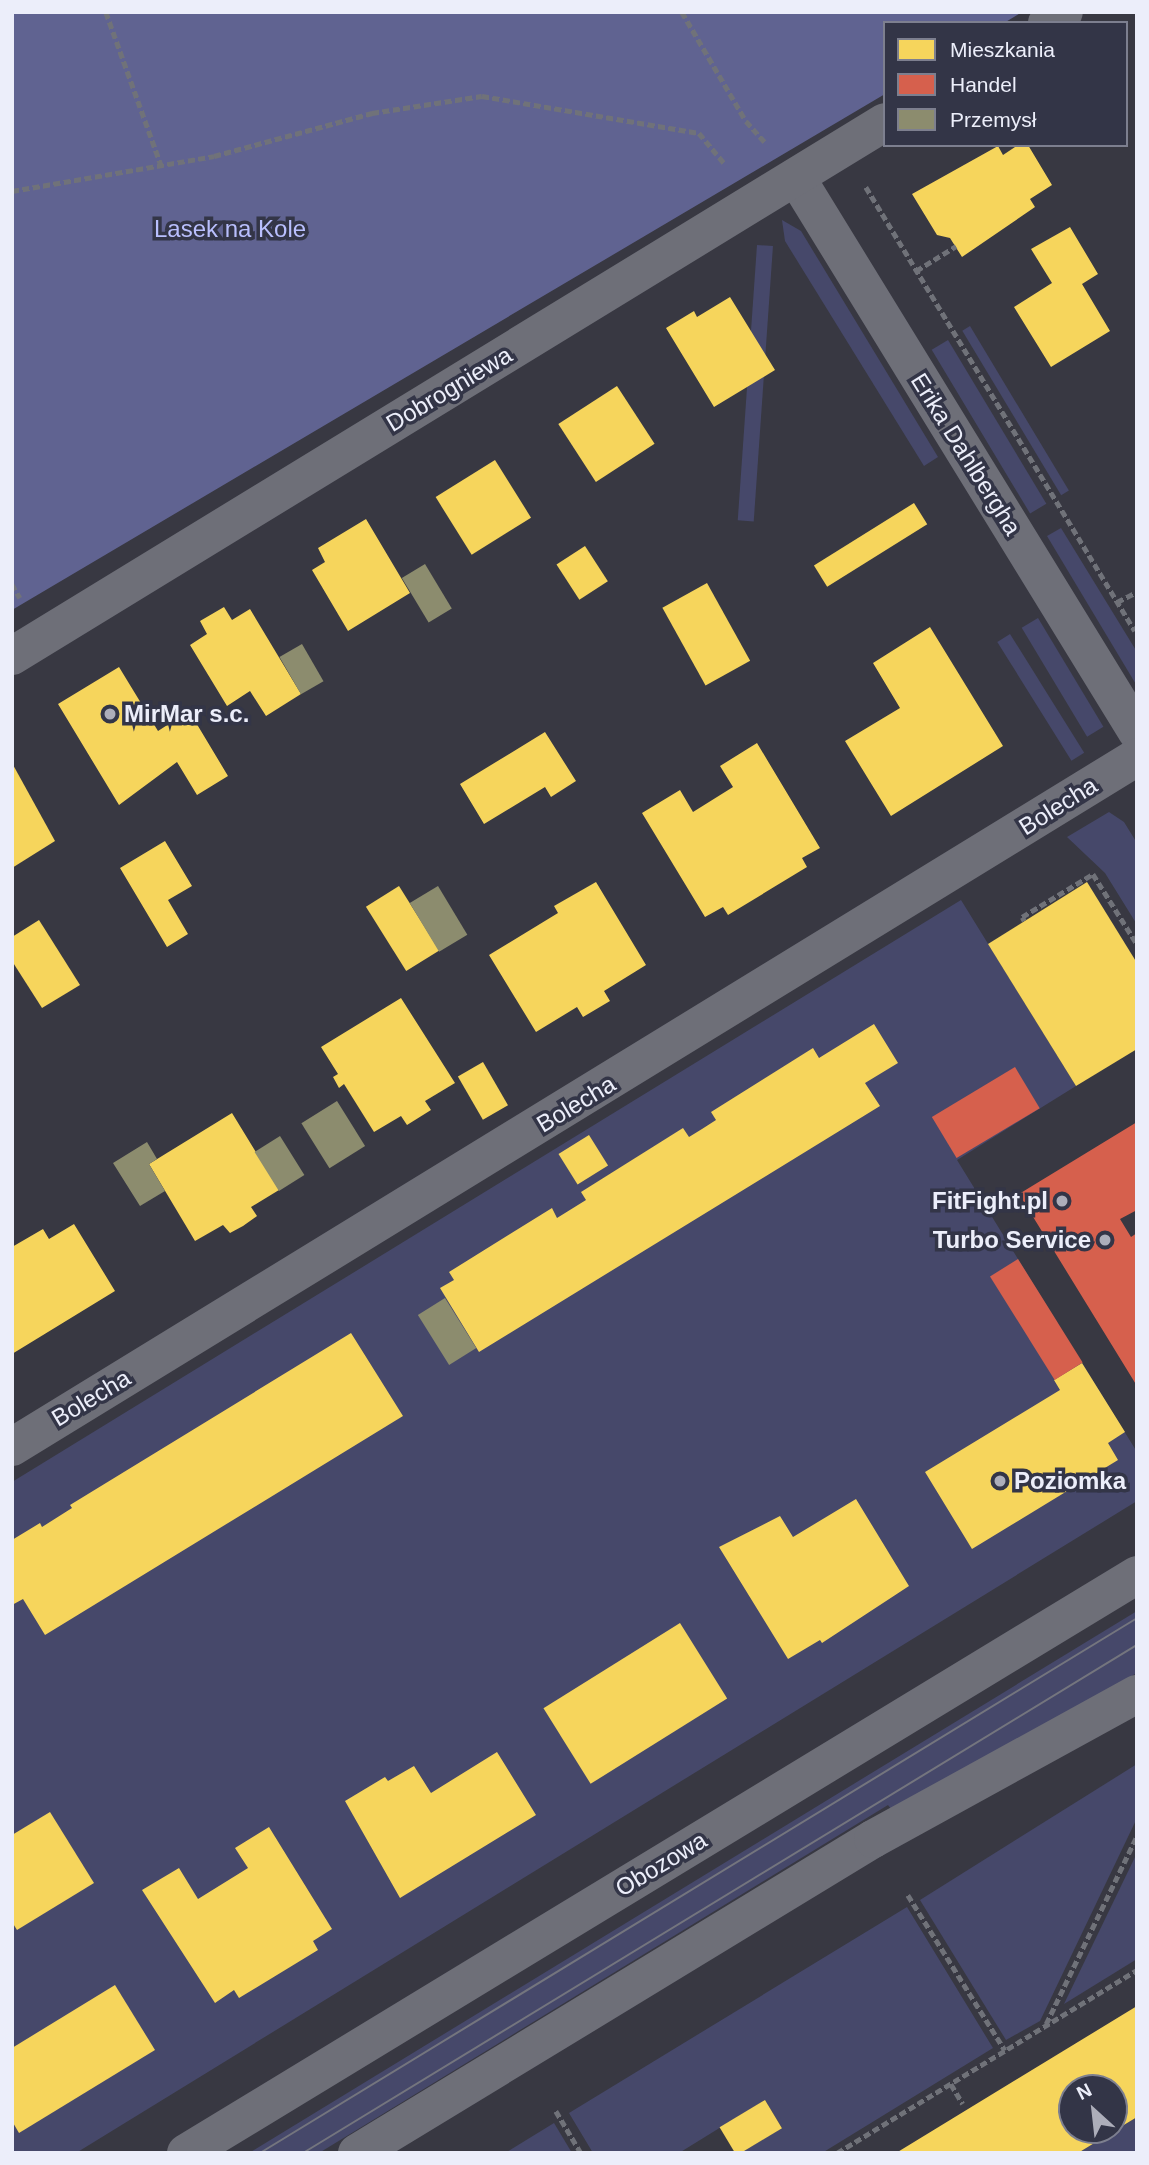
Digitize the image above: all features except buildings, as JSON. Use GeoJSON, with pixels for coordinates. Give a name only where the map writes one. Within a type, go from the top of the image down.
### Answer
{"type":"FeatureCollection","features":[{"type":"Feature","properties":{"kind":"street","name":"Dobrogniewa"},"geometry":{"type":"LineString","coordinates":[[12,656],[883,123]]}},
{"type":"Feature","properties":{"kind":"street","name":"Erika Dahlbergha"},"geometry":{"type":"LineString","coordinates":[[796,177],[1137,732]]}},
{"type":"Feature","properties":{"kind":"street","name":"Bolecha"},"geometry":{"type":"LineString","coordinates":[[12,1447],[1137,757]]}},
{"type":"Feature","properties":{"kind":"street","name":"Obozowa"},"geometry":{"type":"LineString","coordinates":[[186,2153],[1137,1576]]}},
{"type":"Feature","properties":{"kind":"street"},"geometry":{"type":"LineString","coordinates":[[357,2153],[873,1839],[1137,1694]]}},
{"type":"Feature","properties":{"kind":"path"},"geometry":{"type":"LineString","coordinates":[[106,12],[161,165]]}},
{"type":"Feature","properties":{"kind":"path"},"geometry":{"type":"LineString","coordinates":[[682,12],[746,121],[796,177]]}},
{"type":"Feature","properties":{"kind":"path"},"geometry":{"type":"LineString","coordinates":[[12,191],[214,156],[372,113],[482,96],[699,133],[756,202]]}},
{"type":"Feature","properties":{"kind":"path"},"geometry":{"type":"LineString","coordinates":[[862,180],[1137,634]]}},
{"type":"Feature","properties":{"kind":"path"},"geometry":{"type":"LineString","coordinates":[[916,271],[956,246]]}},
{"type":"Feature","properties":{"kind":"path"},"geometry":{"type":"LineString","coordinates":[[1117,602],[1137,592]]}},
{"type":"Feature","properties":{"kind":"path"},"geometry":{"type":"LineString","coordinates":[[1024,921],[1022,917],[1093,874],[1137,944]]}},
{"type":"Feature","properties":{"kind":"path"},"geometry":{"type":"LineString","coordinates":[[1045,2026],[1137,1836]]}},
{"type":"Feature","properties":{"kind":"path"},"geometry":{"type":"LineString","coordinates":[[908,1895],[1005,2050]]}},
{"type":"Feature","properties":{"kind":"path"},"geometry":{"type":"LineString","coordinates":[[837,2153],[1137,1970]]}},
{"type":"Feature","properties":{"kind":"path"},"geometry":{"type":"LineString","coordinates":[[951,2084],[963,2104]]}},
{"type":"Feature","properties":{"kind":"path"},"geometry":{"type":"LineString","coordinates":[[556,2112],[581,2153]]}},
{"type":"Feature","properties":{"kind":"shaded area"},"geometry":{"type":"Polygon","coordinates":[[[782,220],[801,231],[938,457],[924,466],[785,241],[782,220]]]}},
{"type":"Feature","properties":{"kind":"shaded area"},"geometry":{"type":"Polygon","coordinates":[[[757,245],[773,246],[754,521],[738,520],[757,245]]]}},
{"type":"Feature","properties":{"kind":"shaded area"},"geometry":{"type":"Polygon","coordinates":[[[970,326],[1069,491],[1061,495],[962,331],[970,326]]]}},
{"type":"Feature","properties":{"kind":"shaded area"},"geometry":{"type":"Polygon","coordinates":[[[948,340],[1046,504],[1030,514],[932,350],[948,340]]]}},
{"type":"Feature","properties":{"kind":"shaded area"},"geometry":{"type":"Polygon","coordinates":[[[1061,528],[1137,652],[1137,686],[1047,536],[1061,528]]]}},
{"type":"Feature","properties":{"kind":"shaded area"},"geometry":{"type":"Polygon","coordinates":[[[1038,618],[1103,727],[1087,737],[1022,628],[1038,618]]]}},
{"type":"Feature","properties":{"kind":"shaded area"},"geometry":{"type":"Polygon","coordinates":[[[1010,634],[1084,753],[1071,761],[997,642],[1010,634]]]}},
{"type":"Feature","properties":{"kind":"shaded area"},"geometry":{"type":"Polygon","coordinates":[[[1109,812],[1124,822],[1137,843],[1136,923],[1105,873],[1067,837],[1109,812]]]}},
{"type":"Feature","properties":{"kind":"shaded area"},"geometry":{"type":"Polygon","coordinates":[[[961,900],[1076,1086],[957,1160],[1137,1452],[1137,1501],[76,2153],[12,2153],[12,1482],[961,900]]]}},
{"type":"Feature","properties":{"kind":"shaded area"},"geometry":{"type":"Polygon","coordinates":[[[1137,1611],[1137,1673],[891,1809],[888,1805],[319,2153],[249,2153],[1137,1611]]]}},
{"type":"Feature","properties":{"kind":"shaded area"},"geometry":{"type":"Polygon","coordinates":[[[1137,1764],[1137,1818],[1040,2021],[1006,2040],[920,1900],[1137,1764]]]}},
{"type":"Feature","properties":{"kind":"shaded area"},"geometry":{"type":"Polygon","coordinates":[[[1137,1853],[1137,1959],[1064,2004],[1137,1853]]]}},
{"type":"Feature","properties":{"kind":"shaded area"},"geometry":{"type":"Polygon","coordinates":[[[907,1907],[993,2048],[822,2153],[740,2153],[782,2128],[765,2100],[679,2153],[593,2153],[569,2113],[907,1907]]]}},
{"type":"Feature","properties":{"kind":"shaded area"},"geometry":{"type":"Polygon","coordinates":[[[1137,2117],[1137,2153],[1078,2153],[1093,2144],[1128,2144],[1128,2122],[1137,2117]]]}},
{"type":"Feature","properties":{"kind":"shaded area"},"geometry":{"type":"Polygon","coordinates":[[[554,2123],[572,2153],[505,2153],[554,2123]]]}},
{"type":"Feature","properties":{"kind":"green space","name":"Lasek na Kole"},"geometry":{"type":"Polygon","coordinates":[[[12,12],[1022,12],[1007,21],[883,21],[883,95],[12,610],[12,12]]]}},
{"type":"Feature","properties":{"kind":"tram line"},"geometry":{"type":"LineString","coordinates":[[260,2153],[1137,1618]]}},
{"type":"Feature","properties":{"kind":"tram line"},"geometry":{"type":"LineString","coordinates":[[303,2153],[1137,1645]]}},
{"type":"Feature","properties":{"kind":"place","name":"MirMar s.c."},"geometry":{"type":"Point","coordinates":[110,714]}},
{"type":"Feature","properties":{"kind":"place","name":"FitFight.pl"},"geometry":{"type":"Point","coordinates":[1062,1201]}},
{"type":"Feature","properties":{"kind":"place","name":"Turbo Service"},"geometry":{"type":"Point","coordinates":[1105,1240]}},
{"type":"Feature","properties":{"kind":"place","name":"Poziomka"},"geometry":{"type":"Point","coordinates":[1000,1481]}}]}
